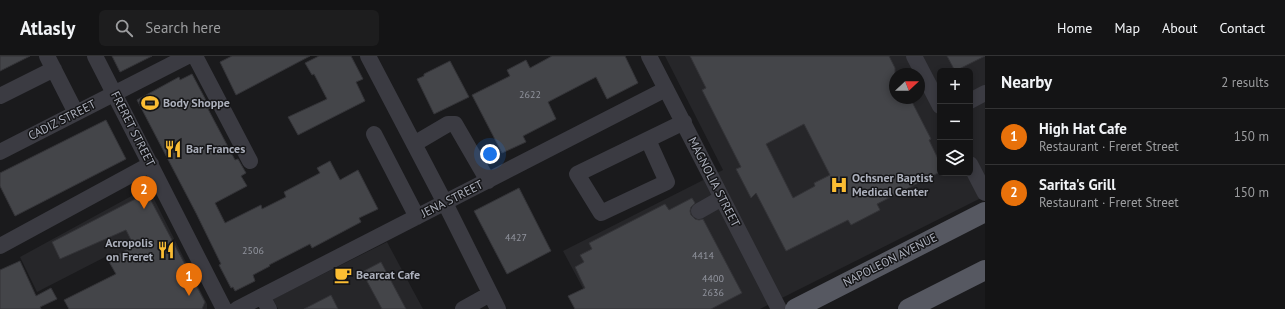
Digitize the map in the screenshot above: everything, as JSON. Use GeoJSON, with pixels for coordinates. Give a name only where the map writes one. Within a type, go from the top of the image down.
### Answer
{"type":"FeatureCollection","features":[{"type":"Feature","properties":{"kind":"main road","name":"NAPOLEON AVENUE"},"geometry":{"type":"LineString","coordinates":[[795,309],[985,212]]}},
{"type":"Feature","properties":{"kind":"main road"},"geometry":{"type":"LineString","coordinates":[[908,309],[985,270]]}},
{"type":"Feature","properties":{"kind":"street","name":"FRERET STREET"},"geometry":{"type":"LineString","coordinates":[[95,56],[224,309]]}},
{"type":"Feature","properties":{"kind":"street","name":"CADIZ STREET"},"geometry":{"type":"LineString","coordinates":[[0,152],[188,56]]}},
{"type":"Feature","properties":{"kind":"street"},"geometry":{"type":"LineString","coordinates":[[195,56],[250,161]]}},
{"type":"Feature","properties":{"kind":"street"},"geometry":{"type":"LineString","coordinates":[[368,56],[445,203],[498,309]]}},
{"type":"Feature","properties":{"kind":"street","name":"MAGNOLIA STREET"},"geometry":{"type":"LineString","coordinates":[[649,56],[779,309]]}},
{"type":"Feature","properties":{"kind":"street"},"geometry":{"type":"LineString","coordinates":[[914,56],[939,104]]}},
{"type":"Feature","properties":{"kind":"street"},"geometry":{"type":"LineString","coordinates":[[0,96],[51,63],[76,113]]}},
{"type":"Feature","properties":{"kind":"street"},"geometry":{"type":"LineString","coordinates":[[985,82],[983,83],[985,86]]}},
{"type":"Feature","properties":{"kind":"street","name":"JENA STREET"},"geometry":{"type":"LineString","coordinates":[[237,309],[265,303],[417,217],[666,89]]}},
{"type":"Feature","properties":{"kind":"street"},"geometry":{"type":"LineString","coordinates":[[973,99],[985,93]]}},
{"type":"Feature","properties":{"kind":"street"},"geometry":{"type":"LineString","coordinates":[[648,140],[667,182],[601,213],[577,174],[684,122]]}},
{"type":"Feature","properties":{"kind":"street"},"geometry":{"type":"LineString","coordinates":[[414,144],[448,124],[455,124],[488,181]]}},
{"type":"Feature","properties":{"kind":"street"},"geometry":{"type":"LineString","coordinates":[[374,134],[417,217]]}},
{"type":"Feature","properties":{"kind":"street"},"geometry":{"type":"LineString","coordinates":[[0,246],[151,164]]}},
{"type":"Feature","properties":{"kind":"street"},"geometry":{"type":"LineString","coordinates":[[973,170],[985,193]]}},
{"type":"Feature","properties":{"kind":"street"},"geometry":{"type":"LineString","coordinates":[[699,211],[722,198]]}},
{"type":"Feature","properties":{"kind":"street"},"geometry":{"type":"LineString","coordinates":[[463,309],[490,294]]}},
{"type":"Feature","properties":{"kind":"shaded area","name":"Ochsner Baptist Medical Center"},"geometry":{"type":"Polygon","coordinates":[[[665,56],[985,56],[985,196],[760,309],[594,309],[563,251],[723,170],[665,56]]]}},
{"type":"Feature","properties":{"kind":"shaded area"},"geometry":{"type":"Polygon","coordinates":[[[148,187],[207,304],[207,309],[134,309],[107,256],[37,292],[20,257],[148,187]]]}},
{"type":"Feature","properties":{"kind":"shaded area"},"geometry":{"type":"Polygon","coordinates":[[[387,242],[423,309],[278,309],[273,299],[387,242]]]}},
{"type":"Feature","properties":{"kind":"building"},"geometry":{"type":"Polygon","coordinates":[[[0,56],[30,56],[0,71],[0,56]]]}},
{"type":"Feature","properties":{"kind":"building"},"geometry":{"type":"Polygon","coordinates":[[[112,56],[152,56],[120,72],[112,56]]]}},
{"type":"Feature","properties":{"kind":"building"},"geometry":{"type":"Polygon","coordinates":[[[232,56],[310,56],[236,95],[220,62],[232,56]]]}},
{"type":"Feature","properties":{"kind":"building"},"geometry":{"type":"Polygon","coordinates":[[[319,56],[351,56],[363,79],[356,82],[365,101],[298,135],[288,117],[327,99],[314,74],[312,75],[305,63],[319,56]]]}},
{"type":"Feature","properties":{"kind":"building"},"geometry":{"type":"Polygon","coordinates":[[[552,56],[625,56],[638,83],[607,99],[596,77],[548,102],[556,119],[523,136],[526,142],[502,153],[472,95],[510,76],[507,70],[526,60],[530,68],[552,56]]]}},
{"type":"Feature","properties":{"kind":"building"},"geometry":{"type":"Polygon","coordinates":[[[690,56],[889,56],[895,68],[889,68],[889,104],[913,104],[931,139],[929,140],[937,157],[937,174],[877,204],[880,210],[851,225],[848,220],[786,251],[756,193],[751,198],[736,169],[741,167],[702,90],[706,88],[690,56]],[[804,124],[766,144],[793,198],[815,186],[814,183],[830,175],[804,124]]]}},
{"type":"Feature","properties":{"kind":"building"},"geometry":{"type":"Polygon","coordinates":[[[947,56],[985,56],[961,68],[953,68],[947,56]]]}},
{"type":"Feature","properties":{"kind":"building"},"geometry":{"type":"Polygon","coordinates":[[[450,61],[469,97],[434,114],[417,79],[450,61]]]}},
{"type":"Feature","properties":{"kind":"building"},"geometry":{"type":"Polygon","coordinates":[[[192,74],[210,108],[208,109],[235,160],[238,159],[246,173],[241,176],[247,186],[215,203],[225,223],[261,205],[262,209],[286,197],[284,192],[320,173],[317,168],[330,161],[340,180],[358,170],[378,209],[359,218],[361,222],[312,248],[310,244],[269,265],[270,266],[253,275],[255,281],[235,291],[233,287],[231,288],[219,265],[221,264],[196,213],[137,100],[179,77],[180,80],[192,74]]]}},
{"type":"Feature","properties":{"kind":"building"},"geometry":{"type":"Polygon","coordinates":[[[106,120],[126,159],[15,216],[0,186],[0,173],[106,120]]]}},
{"type":"Feature","properties":{"kind":"building"},"geometry":{"type":"Polygon","coordinates":[[[519,188],[551,251],[507,274],[474,211],[519,188]]]}},
{"type":"Feature","properties":{"kind":"building"},"geometry":{"type":"Polygon","coordinates":[[[147,193],[205,302],[202,309],[69,309],[64,300],[116,274],[108,260],[134,246],[126,230],[60,259],[52,242],[147,193]]]}},
{"type":"Feature","properties":{"kind":"building"},"geometry":{"type":"Polygon","coordinates":[[[692,198],[695,203],[691,207],[691,215],[695,219],[703,219],[742,293],[711,309],[575,309],[568,296],[585,288],[575,267],[584,262],[580,255],[592,249],[589,243],[665,204],[669,210],[692,198]]]}},
{"type":"Feature","properties":{"kind":"building"},"geometry":{"type":"Polygon","coordinates":[[[20,261],[36,296],[51,288],[57,299],[40,307],[41,309],[0,309],[0,270],[20,261]]]}},
{"type":"Feature","properties":{"kind":"building"},"geometry":{"type":"Polygon","coordinates":[[[381,262],[406,309],[382,309],[362,272],[381,262]]]}},
{"type":"Feature","properties":{"kind":"building"},"geometry":{"type":"Polygon","coordinates":[[[331,295],[338,309],[304,309],[331,295]]]}},
{"type":"Feature","properties":{"kind":"place","name":"Body Shoppe"},"geometry":{"type":"Point","coordinates":[150,103]}},
{"type":"Feature","properties":{"kind":"place","name":"Bar Frances"},"geometry":{"type":"Point","coordinates":[173,149]}},
{"type":"Feature","properties":{"kind":"place","name":"Ochsner Baptist Medical Center"},"geometry":{"type":"Point","coordinates":[839,185]}},
{"type":"Feature","properties":{"kind":"place","name":"Sarita's Grill"},"geometry":{"type":"Point","coordinates":[144,209]}},
{"type":"Feature","properties":{"kind":"place","name":"Acropolis on Freret"},"geometry":{"type":"Point","coordinates":[166,250]}},
{"type":"Feature","properties":{"kind":"place","name":"Bearcat Cafe"},"geometry":{"type":"Point","coordinates":[343,275]}},
{"type":"Feature","properties":{"kind":"place","name":"High Hat Cafe"},"geometry":{"type":"Point","coordinates":[189,296]}}]}
